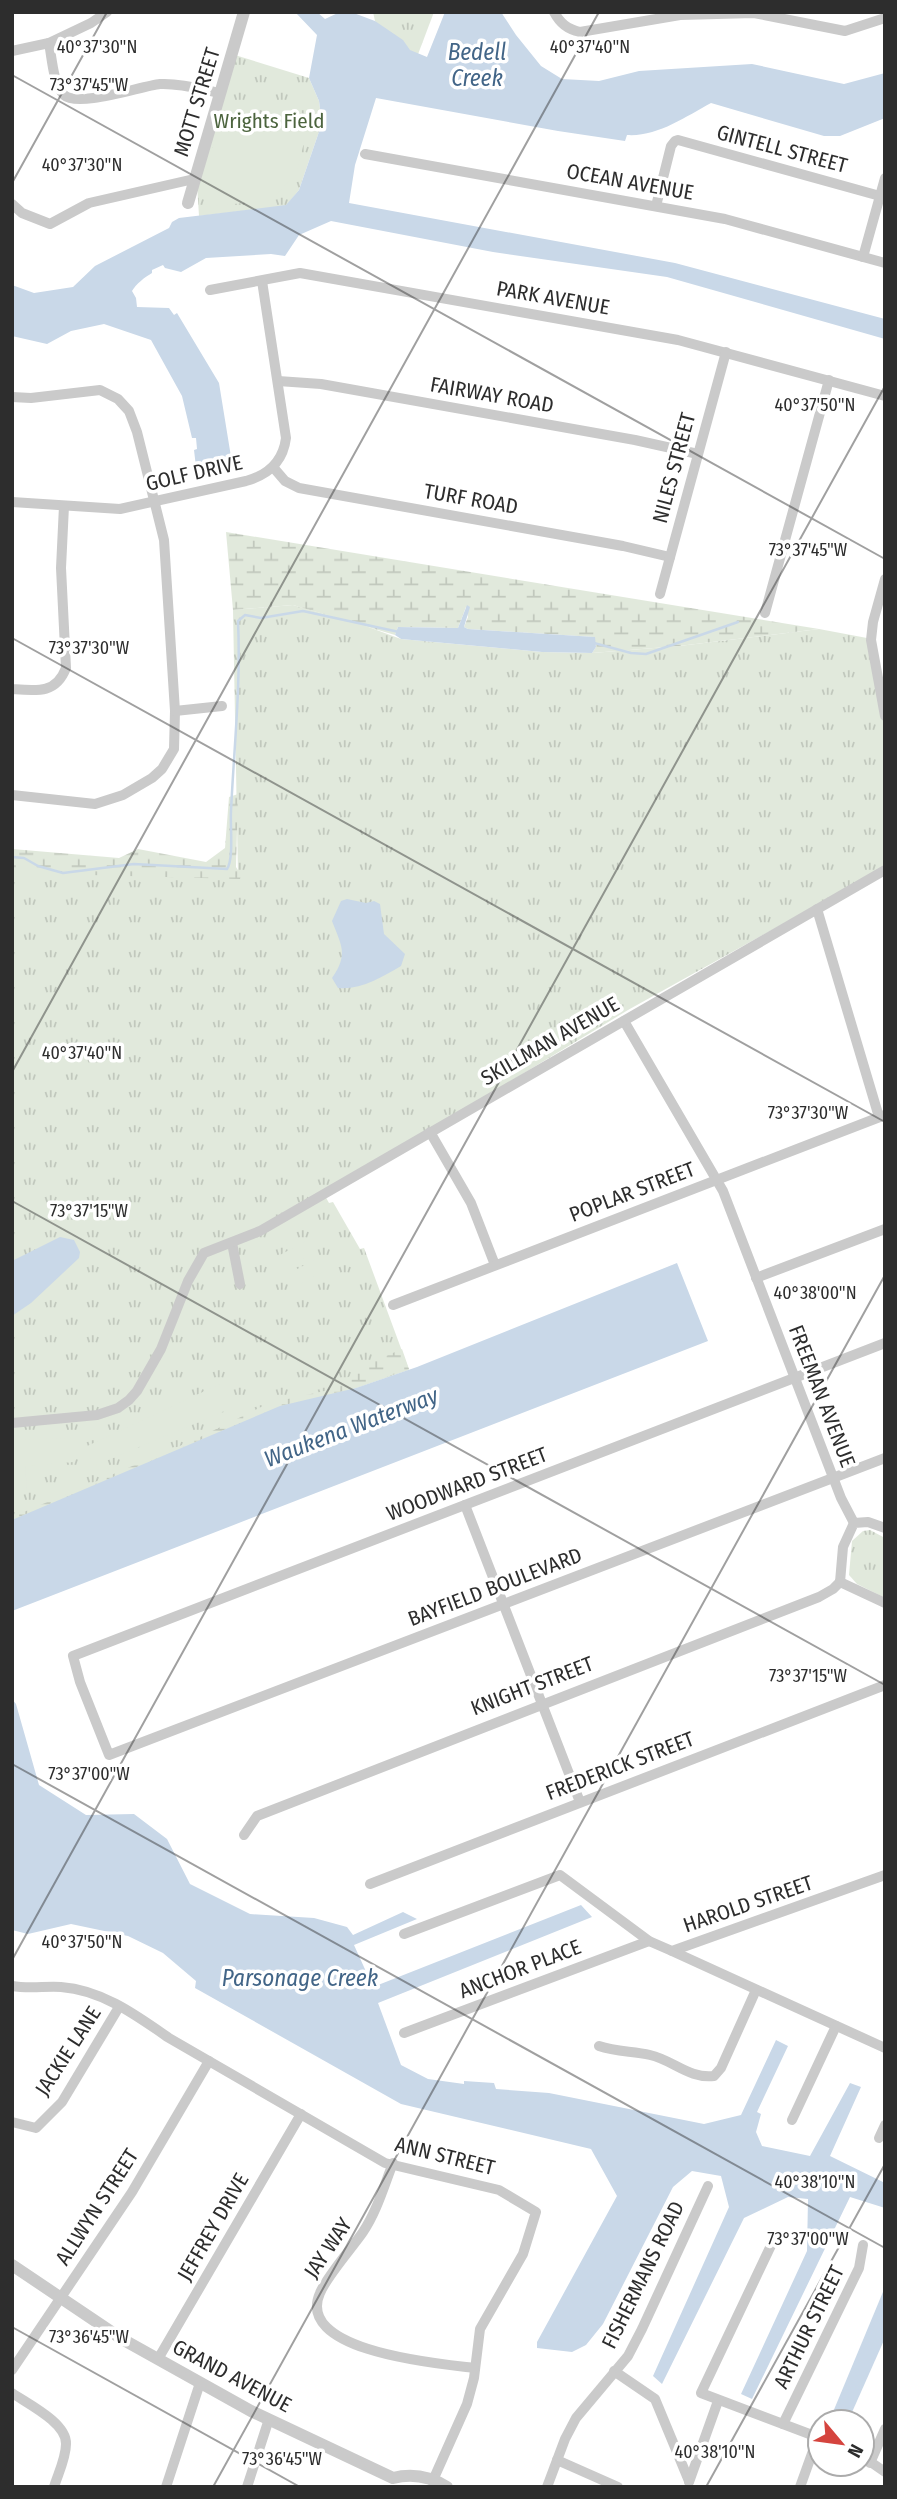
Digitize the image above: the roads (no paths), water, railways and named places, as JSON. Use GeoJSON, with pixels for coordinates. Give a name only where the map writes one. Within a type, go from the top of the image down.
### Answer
{"type":"FeatureCollection","features":[{"type":"Feature","properties":{"kind":"street"},"geometry":{"type":"LineString","coordinates":[[12,51],[49,43],[91,23],[107,12]]}},
{"type":"Feature","properties":{"kind":"street","name":"MOTT STREET"},"geometry":{"type":"LineString","coordinates":[[188,202],[244,12]]}},
{"type":"Feature","properties":{"kind":"street"},"geometry":{"type":"LineString","coordinates":[[554,12],[561,23],[580,32],[657,15],[768,13],[845,31],[881,19]]}},
{"type":"Feature","properties":{"kind":"street"},"geometry":{"type":"LineString","coordinates":[[49,43],[58,84],[71,99],[84,99],[160,84],[219,93]]}},
{"type":"Feature","properties":{"kind":"street","name":"GINTELL STREET"},"geometry":{"type":"LineString","coordinates":[[656,206],[675,141],[880,196]]}},
{"type":"Feature","properties":{"kind":"street","name":"OCEAN AVENUE"},"geometry":{"type":"LineString","coordinates":[[365,154],[725,219],[885,263]]}},
{"type":"Feature","properties":{"kind":"street"},"geometry":{"type":"LineString","coordinates":[[863,257],[885,178]]}},
{"type":"Feature","properties":{"kind":"street"},"geometry":{"type":"LineString","coordinates":[[12,204],[22,213],[50,224],[89,203],[194,179]]}},
{"type":"Feature","properties":{"kind":"street","name":"PARK AVENUE"},"geometry":{"type":"LineString","coordinates":[[210,290],[300,273],[678,340],[885,396]]}},
{"type":"Feature","properties":{"kind":"street","name":"GOLF DRIVE"},"geometry":{"type":"LineString","coordinates":[[12,502],[120,509],[246,481],[265,474],[273,467],[281,457],[286,438],[262,281]]}},
{"type":"Feature","properties":{"kind":"street","name":"NILES STREET"},"geometry":{"type":"LineString","coordinates":[[660,594],[726,352]]}},
{"type":"Feature","properties":{"kind":"street"},"geometry":{"type":"LineString","coordinates":[[765,613],[829,380]]}},
{"type":"Feature","properties":{"kind":"street","name":"FAIRWAY ROAD"},"geometry":{"type":"LineString","coordinates":[[278,381],[321,384],[635,440],[698,454]]}},
{"type":"Feature","properties":{"kind":"street"},"geometry":{"type":"LineString","coordinates":[[12,397],[31,398],[100,390],[118,399],[129,411],[156,502],[164,540],[175,711],[174,749],[162,769],[152,779],[123,795],[95,804],[12,795]]}},
{"type":"Feature","properties":{"kind":"street","name":"TURF ROAD"},"geometry":{"type":"LineString","coordinates":[[273,467],[285,481],[299,488],[670,556]]}},
{"type":"Feature","properties":{"kind":"street"},"geometry":{"type":"LineString","coordinates":[[12,689],[34,691],[50,688],[62,679],[66,668],[61,568],[64,506]]}},
{"type":"Feature","properties":{"kind":"street"},"geometry":{"type":"LineString","coordinates":[[885,579],[871,640],[885,716]]}},
{"type":"Feature","properties":{"kind":"street"},"geometry":{"type":"LineString","coordinates":[[175,711],[222,706]]}},
{"type":"Feature","properties":{"kind":"street","name":"SKILLMAN AVENUE"},"geometry":{"type":"LineString","coordinates":[[12,1423],[97,1415],[118,1408],[137,1391],[161,1349],[198,1261],[204,1253],[260,1231],[885,870]]}},
{"type":"Feature","properties":{"kind":"street"},"geometry":{"type":"LineString","coordinates":[[817,909],[882,1116]]}},
{"type":"Feature","properties":{"kind":"street","name":"FREEMAN AVENUE"},"geometry":{"type":"LineString","coordinates":[[624,1021],[723,1191],[833,1478],[854,1523]]}},
{"type":"Feature","properties":{"kind":"street","name":"POPLAR STREET"},"geometry":{"type":"LineString","coordinates":[[393,1304],[882,1116]]}},
{"type":"Feature","properties":{"kind":"street"},"geometry":{"type":"LineString","coordinates":[[430,1132],[471,1203],[495,1265]]}},
{"type":"Feature","properties":{"kind":"street"},"geometry":{"type":"LineString","coordinates":[[756,1278],[885,1229]]}},
{"type":"Feature","properties":{"kind":"street"},"geometry":{"type":"LineString","coordinates":[[232,1243],[240,1284]]}},
{"type":"Feature","properties":{"kind":"street","name":"WOODWARD STREET"},"geometry":{"type":"LineString","coordinates":[[119,1751],[109,1755],[73,1656],[885,1343]]}},
{"type":"Feature","properties":{"kind":"street","name":"BAYFIELD BOULEVARD"},"geometry":{"type":"LineString","coordinates":[[119,1751],[885,1458]]}},
{"type":"Feature","properties":{"kind":"street"},"geometry":{"type":"LineString","coordinates":[[465,1505],[580,1802]]}},
{"type":"Feature","properties":{"kind":"street"},"geometry":{"type":"LineString","coordinates":[[885,1528],[869,1522],[854,1523],[843,1547],[840,1582],[885,1603]]}},
{"type":"Feature","properties":{"kind":"street","name":"KNIGHT STREET"},"geometry":{"type":"LineString","coordinates":[[244,1835],[257,1816],[541,1703],[819,1597],[833,1590],[840,1582]]}},
{"type":"Feature","properties":{"kind":"street","name":"FREDERICK STREET"},"geometry":{"type":"LineString","coordinates":[[370,1884],[885,1685]]}},
{"type":"Feature","properties":{"kind":"street","name":"HAROLD STREET"},"geometry":{"type":"LineString","coordinates":[[404,1934],[560,1875],[649,1941],[672,1951],[885,1875]]}},
{"type":"Feature","properties":{"kind":"street","name":"ANCHOR PLACE"},"geometry":{"type":"LineString","coordinates":[[404,2033],[649,1941]]}},
{"type":"Feature","properties":{"kind":"street"},"geometry":{"type":"LineString","coordinates":[[672,1951],[885,2049]]}},
{"type":"Feature","properties":{"kind":"street","name":"ANN STREET"},"geometry":{"type":"LineString","coordinates":[[12,1986],[64,1987],[100,1995],[385,2163],[499,2190],[536,2212],[523,2254],[480,2329],[474,2378],[467,2404],[433,2478]]}},
{"type":"Feature","properties":{"kind":"street"},"geometry":{"type":"LineString","coordinates":[[599,2046],[614,2051],[652,2055],[695,2075],[714,2076],[721,2068],[756,1990]]}},
{"type":"Feature","properties":{"kind":"street","name":"JACKIE LANE"},"geometry":{"type":"LineString","coordinates":[[12,2122],[36,2128],[62,2102],[119,2007]]}},
{"type":"Feature","properties":{"kind":"street"},"geometry":{"type":"LineString","coordinates":[[792,2120],[836,2026]]}},
{"type":"Feature","properties":{"kind":"street","name":"ALLWYN STREET"},"geometry":{"type":"LineString","coordinates":[[12,2370],[132,2192],[209,2061]]}},
{"type":"Feature","properties":{"kind":"street","name":"JEFFREY DRIVE"},"geometry":{"type":"LineString","coordinates":[[158,2359],[301,2114]]}},
{"type":"Feature","properties":{"kind":"street"},"geometry":{"type":"LineString","coordinates":[[879,2138],[885,2125]]}},
{"type":"Feature","properties":{"kind":"street","name":"JAY WAY"},"geometry":{"type":"LineString","coordinates":[[393,2164],[365,2229],[320,2293],[319,2316],[331,2332],[382,2354],[474,2368]]}},
{"type":"Feature","properties":{"kind":"street","name":"FISHERMANS ROAD"},"geometry":{"type":"LineString","coordinates":[[547,2487],[576,2418],[628,2356],[708,2186]]}},
{"type":"Feature","properties":{"kind":"street"},"geometry":{"type":"LineString","coordinates":[[775,2237],[701,2393],[806,2433]]}},
{"type":"Feature","properties":{"kind":"street","name":"ARTHUR STREET"},"geometry":{"type":"LineString","coordinates":[[783,2424],[859,2268],[863,2245]]}},
{"type":"Feature","properties":{"kind":"street","name":"GRAND AVENUE"},"geometry":{"type":"LineString","coordinates":[[12,2265],[122,2339],[200,2383],[391,2482],[404,2475],[433,2478]]}},
{"type":"Feature","properties":{"kind":"street"},"geometry":{"type":"LineString","coordinates":[[614,2371],[655,2399],[688,2484]]}},
{"type":"Feature","properties":{"kind":"street"},"geometry":{"type":"LineString","coordinates":[[166,2487],[200,2383]]}},
{"type":"Feature","properties":{"kind":"street"},"geometry":{"type":"LineString","coordinates":[[12,2393],[56,2423],[66,2437],[65,2452],[54,2487]]}},
{"type":"Feature","properties":{"kind":"street"},"geometry":{"type":"LineString","coordinates":[[688,2484],[718,2400]]}},
{"type":"Feature","properties":{"kind":"street"},"geometry":{"type":"LineString","coordinates":[[247,2487],[269,2419]]}},
{"type":"Feature","properties":{"kind":"street"},"geometry":{"type":"LineString","coordinates":[[557,2459],[618,2487]]}},
{"type":"Feature","properties":{"kind":"street"},"geometry":{"type":"LineString","coordinates":[[433,2478],[447,2487]]}},
{"type":"Feature","properties":{"kind":"water","name":"Bedell Creek"},"geometry":{"type":"Polygon","coordinates":[[[295,12],[317,12],[325,19],[340,12],[351,12],[375,21],[403,40],[410,50],[427,57],[445,12],[501,12],[541,66],[562,79],[599,81],[639,71],[752,64],[844,84],[885,73],[885,118],[840,136],[824,136],[711,103],[660,129],[627,135],[625,141],[376,98],[355,165],[349,203],[675,263],[885,319],[885,339],[667,277],[493,252],[331,221],[299,235],[285,256],[271,254],[206,258],[181,272],[163,265],[152,270],[132,291],[137,307],[169,308],[174,315],[177,313],[219,383],[232,463],[196,467],[196,438],[192,438],[182,396],[151,340],[104,324],[71,331],[47,344],[12,336],[12,285],[34,293],[73,287],[95,266],[169,228],[172,222],[179,218],[286,205],[299,190],[322,123],[319,101],[309,78],[317,35],[295,12]]]}},
{"type":"Feature","properties":{"kind":"water"},"geometry":{"type":"Polygon","coordinates":[[[467,605],[470,607],[464,627],[468,629],[595,637],[596,647],[592,653],[542,652],[401,639],[395,635],[398,627],[458,628],[467,605]]]}},
{"type":"Feature","properties":{"kind":"water"},"geometry":{"type":"Polygon","coordinates":[[[347,899],[380,904],[384,934],[405,954],[401,966],[379,978],[355,987],[338,988],[332,978],[340,962],[342,950],[332,921],[341,901],[347,899]]]}},
{"type":"Feature","properties":{"kind":"water"},"geometry":{"type":"Polygon","coordinates":[[[60,1237],[74,1240],[80,1252],[79,1258],[31,1303],[12,1316],[12,1261],[60,1237]]]}},
{"type":"Feature","properties":{"kind":"water","name":"Waukena Waterway"},"geometry":{"type":"Polygon","coordinates":[[[677,1263],[708,1341],[12,1611],[12,1520],[280,1406],[356,1388],[417,1367],[677,1263]]]}},
{"type":"Feature","properties":{"kind":"water","name":"Parsonage Creek"},"geometry":{"type":"Polygon","coordinates":[[[12,1699],[16,1704],[39,1785],[86,1815],[134,1814],[167,1839],[190,1884],[250,1914],[314,1918],[347,1927],[353,1935],[403,1912],[417,1919],[354,1945],[373,1987],[581,1905],[592,1917],[378,2003],[401,2065],[428,2079],[464,2084],[464,2081],[494,2083],[496,2089],[549,2093],[704,2124],[741,2115],[776,2040],[788,2046],[757,2112],[761,2114],[756,2132],[762,2146],[810,2156],[850,2083],[861,2087],[830,2156],[885,2183],[885,2208],[850,2197],[752,2399],[741,2394],[807,2251],[808,2199],[788,2197],[744,2218],[662,2384],[653,2376],[729,2207],[721,2176],[692,2171],[673,2187],[603,2324],[586,2345],[572,2352],[537,2348],[537,2342],[617,2196],[591,2149],[401,2104],[195,1988],[196,1981],[163,1953],[128,1936],[71,1924],[28,1934],[12,1930],[12,1699]]]}},
{"type":"Feature","properties":{"kind":"water"},"geometry":{"type":"Polygon","coordinates":[[[885,2287],[885,2338],[854,2408],[835,2408],[885,2287]]]}},
{"type":"Feature","properties":{"kind":"waterway"},"geometry":{"type":"LineString","coordinates":[[12,857],[24,858],[38,866],[63,873],[134,864],[227,869],[231,850],[238,692],[238,621],[245,615],[261,618],[303,611],[399,632]]}},
{"type":"Feature","properties":{"kind":"waterway"},"geometry":{"type":"LineString","coordinates":[[594,643],[631,653],[646,654],[738,622]]}},
{"type":"Feature","properties":{"kind":"park label","name":"Wrights Field"},"geometry":{"type":"Point","coordinates":[269,121]}}]}
